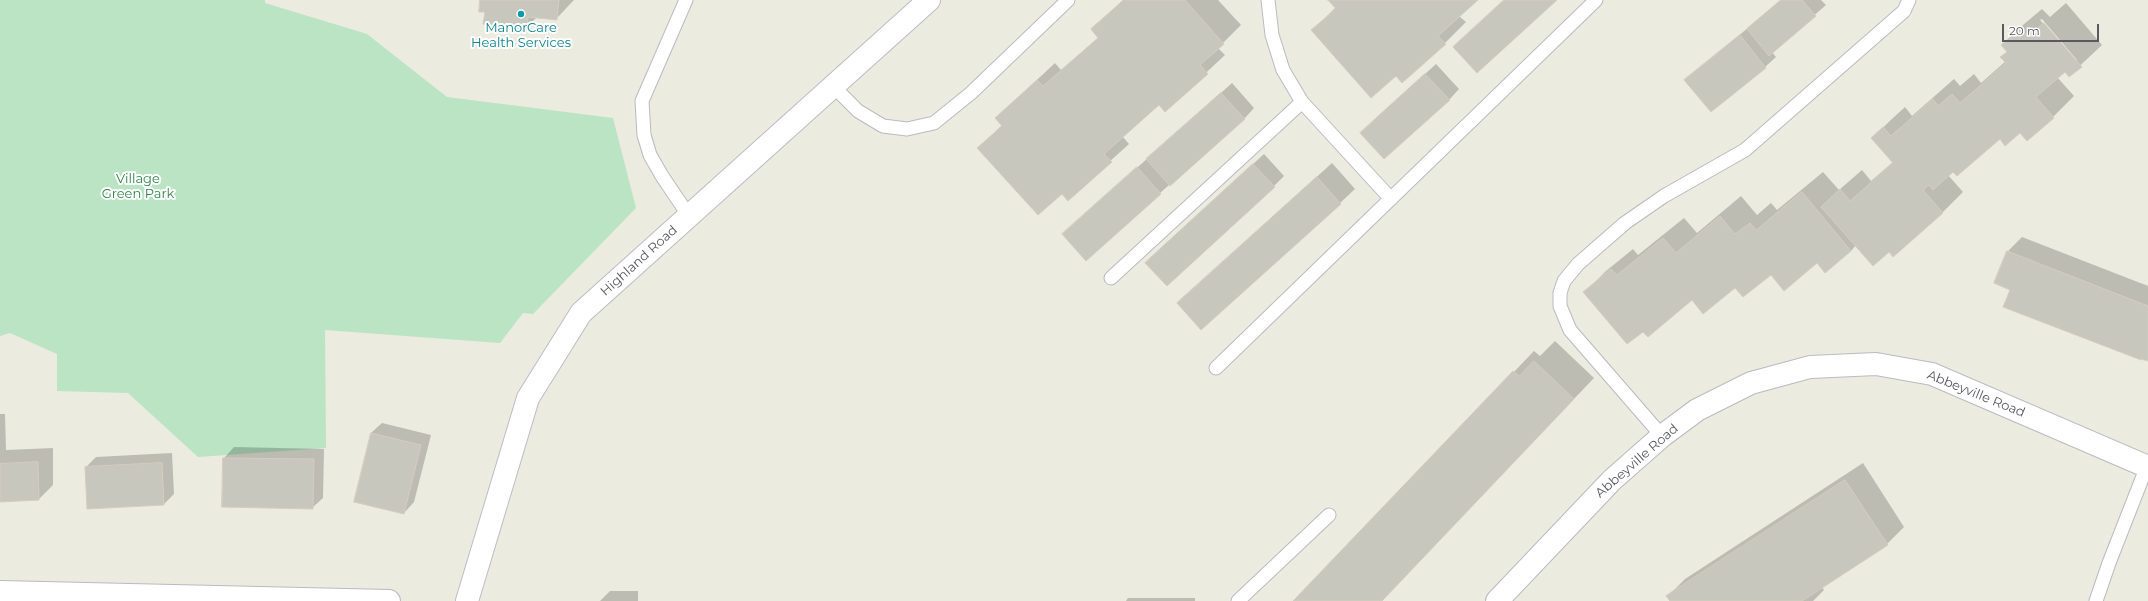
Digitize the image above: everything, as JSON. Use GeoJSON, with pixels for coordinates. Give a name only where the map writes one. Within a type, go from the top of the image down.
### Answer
{"type":"FeatureCollection","features":[{"type":"Feature","properties":{"kind":"street","name":"Highland Road"},"geometry":{"type":"LineString","coordinates":[[467,601],[528,398],[581,313],[929,0]]}},
{"type":"Feature","properties":{"kind":"street","name":"Abbeyville Road"},"geometry":{"type":"LineString","coordinates":[[1496,601],[1612,480],[1662,436],[1697,410],[1751,383],[1810,367],[1876,364],[1932,374],[2148,466]]}},
{"type":"Feature","properties":{"kind":"street"},"geometry":{"type":"LineString","coordinates":[[0,592],[389,601]]}},
{"type":"Feature","properties":{"kind":"lane"},"geometry":{"type":"LineString","coordinates":[[686,0],[642,101],[644,135],[650,155],[662,176],[689,216]]}},
{"type":"Feature","properties":{"kind":"lane"},"geometry":{"type":"LineString","coordinates":[[833,86],[858,111],[883,126],[907,129],[934,123],[971,93],[1068,0]]}},
{"type":"Feature","properties":{"kind":"lane"},"geometry":{"type":"LineString","coordinates":[[1269,0],[1272,35],[1283,70],[1302,102],[1391,199]]}},
{"type":"Feature","properties":{"kind":"lane"},"geometry":{"type":"LineString","coordinates":[[1216,368],[1596,0]]}},
{"type":"Feature","properties":{"kind":"lane"},"geometry":{"type":"LineString","coordinates":[[1662,436],[1570,330],[1564,319],[1560,306],[1560,293],[1564,281],[1578,264],[1625,223],[1676,188],[1745,150],[1904,11],[1909,0]]}},
{"type":"Feature","properties":{"kind":"lane"},"geometry":{"type":"LineString","coordinates":[[1111,278],[1302,102]]}},
{"type":"Feature","properties":{"kind":"lane"},"geometry":{"type":"LineString","coordinates":[[2096,601],[2148,466]]}},
{"type":"Feature","properties":{"kind":"lane"},"geometry":{"type":"LineString","coordinates":[[1238,601],[1329,515]]}},
{"type":"Feature","properties":{"kind":"green space","name":"Village Green Park"},"geometry":{"type":"Polygon","coordinates":[[[0,0],[265,0],[265,3],[367,34],[447,97],[613,118],[636,208],[533,314],[523,313],[500,343],[325,330],[326,448],[198,457],[128,393],[57,391],[57,354],[10,333],[0,336],[0,0]]]}},
{"type":"Feature","properties":{"kind":"building","name":"ManorCare Health Services"},"geometry":{"type":"Polygon","coordinates":[[[480,0],[559,0],[557,20],[528,17],[527,29],[483,24],[485,12],[479,12],[480,0]]]}},
{"type":"Feature","properties":{"kind":"building"},"geometry":{"type":"Polygon","coordinates":[[[1124,0],[1185,0],[1224,44],[1200,65],[1208,74],[1165,112],[1159,105],[1104,154],[1112,162],[1068,201],[1062,194],[1038,215],[977,148],[1002,126],[995,118],[1037,80],[1043,86],[1098,38],[1091,29],[1124,0]]]}},
{"type":"Feature","properties":{"kind":"building"},"geometry":{"type":"Polygon","coordinates":[[[1328,0],[1478,0],[1438,36],[1446,44],[1402,83],[1396,76],[1371,98],[1311,30],[1336,9],[1328,0]]]}},
{"type":"Feature","properties":{"kind":"building"},"geometry":{"type":"Polygon","coordinates":[[[1504,0],[1557,0],[1477,73],[1453,47],[1504,0]]]}},
{"type":"Feature","properties":{"kind":"building"},"geometry":{"type":"Polygon","coordinates":[[[1781,0],[1802,0],[1816,16],[1769,56],[1747,29],[1781,0]]]}},
{"type":"Feature","properties":{"kind":"building"},"geometry":{"type":"Polygon","coordinates":[[[2044,23],[2082,67],[2069,77],[2065,72],[2036,97],[2054,118],[2027,141],[2020,133],[2005,146],[2000,139],[1957,176],[1953,172],[1933,190],[1929,185],[1923,190],[1943,213],[1893,257],[1889,252],[1873,266],[1821,207],[1840,189],[1850,201],[1893,163],[1871,138],[1883,127],[1891,136],[1933,99],[1938,106],[1952,94],[1960,103],[2006,63],[2000,57],[2007,52],[2001,45],[2021,28],[2028,37],[2044,23]]]}},
{"type":"Feature","properties":{"kind":"building"},"geometry":{"type":"Polygon","coordinates":[[[1740,35],[1766,68],[1711,112],[1684,80],[1740,35]]]}},
{"type":"Feature","properties":{"kind":"building"},"geometry":{"type":"Polygon","coordinates":[[[1425,74],[1450,100],[1384,159],[1360,133],[1425,74]]]}},
{"type":"Feature","properties":{"kind":"building"},"geometry":{"type":"Polygon","coordinates":[[[1221,93],[1245,119],[1170,186],[1146,159],[1221,93]]]}},
{"type":"Feature","properties":{"kind":"building"},"geometry":{"type":"Polygon","coordinates":[[[1253,164],[1275,187],[1167,286],[1145,263],[1253,164]]]}},
{"type":"Feature","properties":{"kind":"building"},"geometry":{"type":"Polygon","coordinates":[[[1137,167],[1161,194],[1086,261],[1062,234],[1137,167]]]}},
{"type":"Feature","properties":{"kind":"building"},"geometry":{"type":"Polygon","coordinates":[[[1317,177],[1341,204],[1201,330],[1177,303],[1317,177]]]}},
{"type":"Feature","properties":{"kind":"building"},"geometry":{"type":"Polygon","coordinates":[[[1802,192],[1851,251],[1825,273],[1817,263],[1784,291],[1771,275],[1743,297],[1735,288],[1703,314],[1692,300],[1648,337],[1643,332],[1627,344],[1583,292],[1611,269],[1617,275],[1663,238],[1676,253],[1720,216],[1735,234],[1750,223],[1756,230],[1802,192]]]}},
{"type":"Feature","properties":{"kind":"building"},"geometry":{"type":"Polygon","coordinates":[[[2007,251],[2148,306],[2148,361],[2141,360],[2003,307],[2010,290],[1994,283],[2007,251]]]}},
{"type":"Feature","properties":{"kind":"building"},"geometry":{"type":"Polygon","coordinates":[[[1534,361],[1574,399],[1382,601],[1293,601],[1513,371],[1519,376],[1534,361]]]}},
{"type":"Feature","properties":{"kind":"building"},"geometry":{"type":"Polygon","coordinates":[[[371,433],[421,445],[404,514],[354,502],[371,433]]]}},
{"type":"Feature","properties":{"kind":"building"},"geometry":{"type":"Polygon","coordinates":[[[223,458],[314,459],[313,509],[222,507],[223,458]]]}},
{"type":"Feature","properties":{"kind":"building"},"geometry":{"type":"Polygon","coordinates":[[[38,462],[39,500],[0,502],[0,464],[38,462]]]}},
{"type":"Feature","properties":{"kind":"building"},"geometry":{"type":"Polygon","coordinates":[[[162,463],[164,505],[87,509],[85,467],[162,463]]]}},
{"type":"Feature","properties":{"kind":"building"},"geometry":{"type":"Polygon","coordinates":[[[1845,480],[1888,545],[1802,601],[1670,601],[1666,596],[1845,480]]]}},
{"type":"Feature","properties":{"kind":"place","name":"ManorCare Health Services"},"geometry":{"type":"Point","coordinates":[521,14]}}]}
